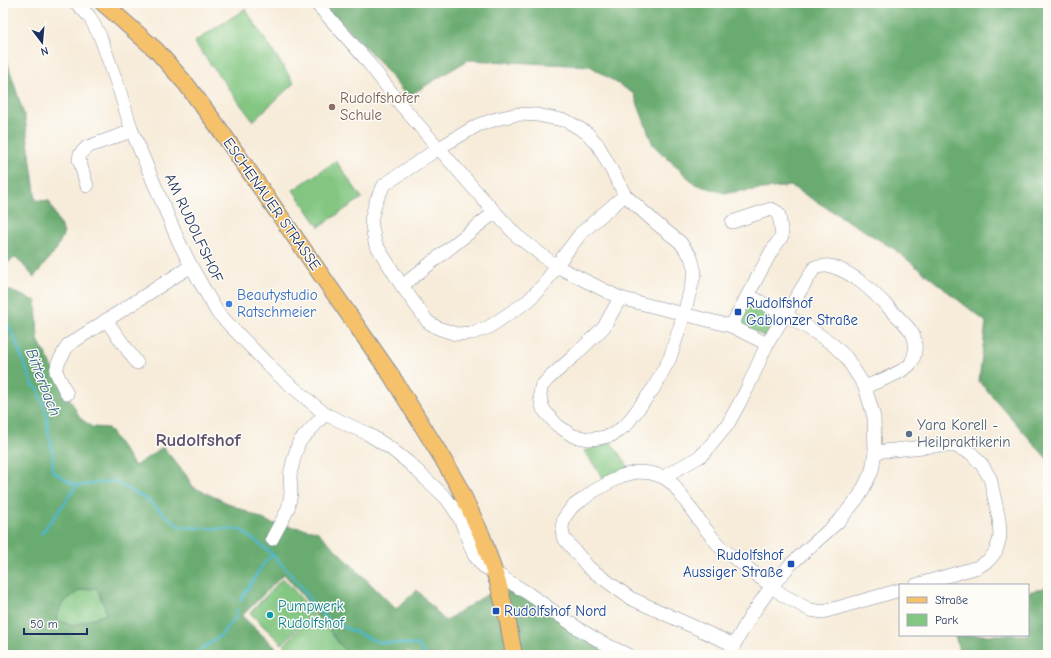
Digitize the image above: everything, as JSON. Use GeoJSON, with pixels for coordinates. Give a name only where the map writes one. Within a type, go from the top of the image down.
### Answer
{"type":"FeatureCollection","features":[{"type":"Feature","properties":{"kind":"main road","name":"ESCHENAUER STRASSE"},"geometry":{"type":"LineString","coordinates":[[103,3],[156,50],[186,84],[216,124],[386,369],[441,456],[459,487],[482,536],[507,617],[514,655]]}},
{"type":"Feature","properties":{"kind":"street","name":"AM RUDOLFSHOF"},"geometry":{"type":"LineString","coordinates":[[76,3],[89,16],[100,36],[132,131],[178,240],[217,312],[276,373],[325,414],[368,434],[390,448],[409,463],[446,498],[461,521],[474,555],[483,566],[579,629],[628,655]]}},
{"type":"Feature","properties":{"kind":"street"},"geometry":{"type":"LineString","coordinates":[[316,3],[364,57],[402,106],[495,212],[518,236],[556,266],[620,298],[732,326],[767,344]]}},
{"type":"Feature","properties":{"kind":"street"},"geometry":{"type":"LineString","coordinates":[[620,298],[604,327],[548,379],[541,388],[540,396],[543,409],[557,425],[573,436],[589,439],[612,435],[626,424],[653,389],[670,358],[695,272],[691,257],[680,242],[657,224],[625,195],[598,146],[587,133],[567,121],[537,115],[519,114],[478,125],[439,148],[384,185],[376,201],[371,220],[375,243],[402,286],[428,322],[438,328],[456,334],[472,333],[489,327],[528,301],[545,283],[581,233],[625,195]]}},
{"type":"Feature","properties":{"kind":"street"},"geometry":{"type":"LineString","coordinates":[[87,186],[79,160],[80,154],[87,147],[132,131]]}},
{"type":"Feature","properties":{"kind":"street"},"geometry":{"type":"LineString","coordinates":[[732,222],[771,209],[779,215],[782,236],[738,312],[732,326]]}},
{"type":"Feature","properties":{"kind":"street"},"geometry":{"type":"LineString","coordinates":[[402,286],[495,212]]}},
{"type":"Feature","properties":{"kind":"street"},"geometry":{"type":"LineString","coordinates":[[67,394],[56,372],[58,363],[68,345],[191,266]]}},
{"type":"Feature","properties":{"kind":"street"},"geometry":{"type":"LineString","coordinates":[[663,476],[705,452],[728,424],[747,389],[767,344],[816,267],[829,266],[848,273],[865,285],[905,324],[912,334],[915,343],[914,357],[910,365],[895,374],[865,387]]}},
{"type":"Feature","properties":{"kind":"street"},"geometry":{"type":"LineString","coordinates":[[748,296],[785,315],[831,343],[846,357],[865,387],[874,417],[875,452],[872,471],[860,495],[840,520],[792,564],[771,587],[750,617],[732,650],[630,598],[589,568],[563,537],[562,527],[564,518],[572,507],[594,491],[621,476],[637,472],[652,473],[663,476],[673,484],[720,547],[771,587],[810,610],[823,612],[899,590]]}},
{"type":"Feature","properties":{"kind":"street"},"geometry":{"type":"LineString","coordinates":[[106,320],[137,363]]}},
{"type":"Feature","properties":{"kind":"street"},"geometry":{"type":"LineString","coordinates":[[272,539],[288,509],[291,494],[290,475],[299,442],[325,414]]}},
{"type":"Feature","properties":{"kind":"street"},"geometry":{"type":"LineString","coordinates":[[875,452],[932,446],[955,446],[971,453],[982,465],[990,478],[999,519],[1000,538],[996,551],[989,560],[978,567],[919,584]]}},
{"type":"Feature","properties":{"kind":"green space"},"geometry":{"type":"Polygon","coordinates":[[[320,3],[1048,3],[1048,460],[979,381],[986,322],[894,249],[791,186],[724,193],[695,184],[653,145],[634,94],[590,66],[468,60],[407,97],[380,62],[320,3]]]}},
{"type":"Feature","properties":{"kind":"green space"},"geometry":{"type":"Polygon","coordinates":[[[245,9],[294,83],[253,121],[194,42],[245,9]]]}},
{"type":"Feature","properties":{"kind":"green space"},"geometry":{"type":"Polygon","coordinates":[[[3,49],[25,118],[36,200],[49,201],[64,233],[56,250],[34,277],[16,257],[3,266],[3,49]]]}},
{"type":"Feature","properties":{"kind":"green space"},"geometry":{"type":"Polygon","coordinates":[[[336,161],[362,198],[319,227],[293,190],[336,161]]]}},
{"type":"Feature","properties":{"kind":"green space"},"geometry":{"type":"Polygon","coordinates":[[[3,288],[36,301],[38,340],[80,418],[92,427],[108,428],[135,466],[163,447],[186,475],[193,487],[271,523],[317,531],[396,609],[417,590],[445,621],[488,594],[519,591],[615,655],[412,655],[409,651],[399,655],[348,655],[284,574],[242,616],[279,651],[280,655],[3,655],[3,288]],[[97,588],[80,590],[62,603],[56,619],[72,626],[107,614],[97,588]]]}},
{"type":"Feature","properties":{"kind":"green space"},"geometry":{"type":"Polygon","coordinates":[[[752,303],[772,312],[777,319],[766,337],[740,324],[743,312],[752,303]]]}},
{"type":"Feature","properties":{"kind":"green space"},"geometry":{"type":"Polygon","coordinates":[[[611,442],[629,468],[603,478],[584,451],[611,442]]]}},
{"type":"Feature","properties":{"kind":"green space"},"geometry":{"type":"Polygon","coordinates":[[[283,578],[314,613],[282,644],[250,613],[283,578]]]}},
{"type":"Feature","properties":{"kind":"green space"},"geometry":{"type":"Polygon","coordinates":[[[1048,587],[1048,655],[960,655],[955,636],[1029,636],[1029,592],[1048,587]]]}},
{"type":"Feature","properties":{"kind":"green space"},"geometry":{"type":"Polygon","coordinates":[[[97,588],[107,614],[72,626],[56,619],[62,603],[80,590],[97,588]]]}},
{"type":"Feature","properties":{"kind":"green space"},"geometry":{"type":"Polygon","coordinates":[[[316,613],[348,655],[286,655],[284,645],[316,613]]]}},
{"type":"Feature","properties":{"kind":"waterway","name":"Bitterbach"},"geometry":{"type":"LineString","coordinates":[[3,321],[8,323],[33,385],[38,389],[47,415],[48,431],[53,453],[52,471],[76,486],[113,481],[145,498],[180,527],[241,530],[270,552],[297,581],[317,610],[330,621],[378,642],[418,645],[426,655]]}},
{"type":"Feature","properties":{"kind":"waterway"},"geometry":{"type":"LineString","coordinates":[[68,498],[76,486]]}},
{"type":"Feature","properties":{"kind":"waterway"},"geometry":{"type":"LineString","coordinates":[[41,534],[67,500]]}},
{"type":"Feature","properties":{"kind":"waterway"},"geometry":{"type":"LineString","coordinates":[[240,601],[261,567],[272,554]]}},
{"type":"Feature","properties":{"kind":"waterway"},"geometry":{"type":"LineString","coordinates":[[193,655],[221,635],[236,616],[237,609]]}},
{"type":"Feature","properties":{"kind":"place","name":"Rudolfshofer Schule"},"geometry":{"type":"Point","coordinates":[332,107]}},
{"type":"Feature","properties":{"kind":"place","name":"Beautystudio Ratschmeier"},"geometry":{"type":"Point","coordinates":[229,304]}},
{"type":"Feature","properties":{"kind":"place","name":"Rudolfshof Gablonzer Straße"},"geometry":{"type":"Point","coordinates":[738,312]}},
{"type":"Feature","properties":{"kind":"place","name":"Yara Korell - Heilpraktikerin"},"geometry":{"type":"Point","coordinates":[909,434]}},
{"type":"Feature","properties":{"kind":"place","name":"Rudolfshof Aussiger Straße"},"geometry":{"type":"Point","coordinates":[791,564]}},
{"type":"Feature","properties":{"kind":"place","name":"Rudolfshof Nord"},"geometry":{"type":"Point","coordinates":[496,611]}},
{"type":"Feature","properties":{"kind":"place","name":"Pumpwerk Rudolfshof"},"geometry":{"type":"Point","coordinates":[270,615]}},
{"type":"Feature","properties":{"kind":"district","name":"Rudolfshof"},"geometry":{"type":"Point","coordinates":[198,439]}}]}
